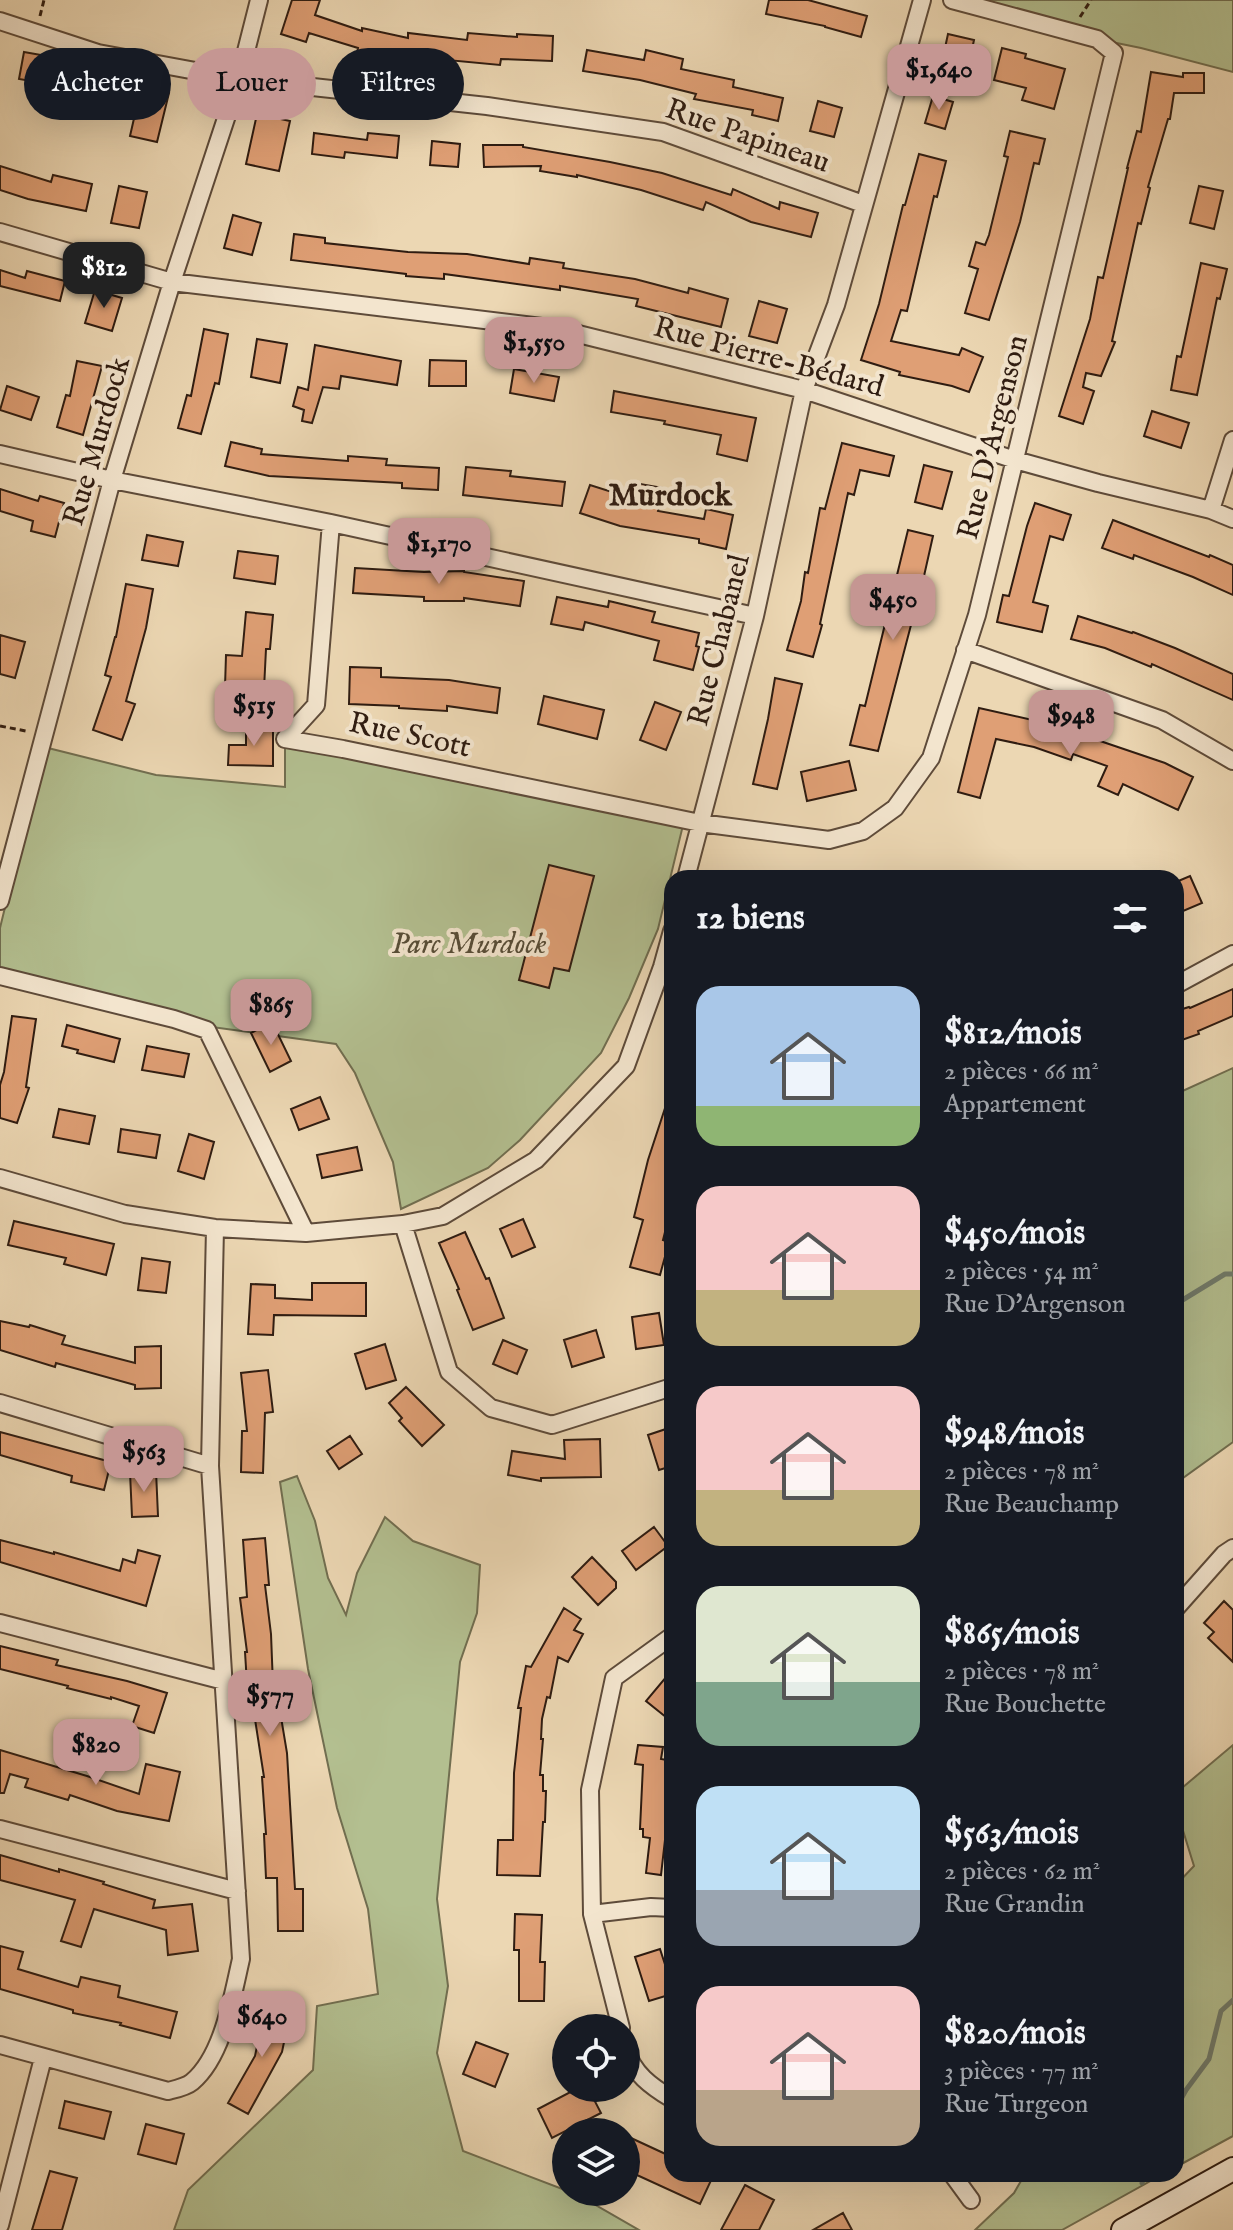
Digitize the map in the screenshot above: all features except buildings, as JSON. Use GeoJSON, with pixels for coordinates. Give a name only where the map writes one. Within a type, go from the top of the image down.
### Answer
{"type":"FeatureCollection","features":[{"type":"Feature","properties":{"kind":"main road"},"geometry":{"type":"LineString","coordinates":[[1123,2230],[1233,2169]]}},
{"type":"Feature","properties":{"kind":"street","name":"Rue Murdock"},"geometry":{"type":"LineString","coordinates":[[247,48],[259,0]]}},
{"type":"Feature","properties":{"kind":"street","name":"Rue Chabanel"},"geometry":{"type":"LineString","coordinates":[[688,870],[755,616],[804,390],[836,305],[922,0]]}},
{"type":"Feature","properties":{"kind":"street","name":"Rue D'Argenson"},"geometry":{"type":"LineString","coordinates":[[700,823],[829,840],[863,831],[895,808],[931,758],[977,615],[1114,53],[1097,39],[952,0]]}},
{"type":"Feature","properties":{"kind":"street","name":"Rue Papineau"},"geometry":{"type":"LineString","coordinates":[[0,21],[98,53],[187,69]]}},
{"type":"Feature","properties":{"kind":"street","name":"Rue Papineau"},"geometry":{"type":"LineString","coordinates":[[316,87],[487,106],[663,132],[863,204]]}},
{"type":"Feature","properties":{"kind":"street","name":"Rue Murdock"},"geometry":{"type":"LineString","coordinates":[[0,901],[112,480],[225,120]]}},
{"type":"Feature","properties":{"kind":"street","name":"Rue Pierre-Bédard"},"geometry":{"type":"LineString","coordinates":[[0,232],[172,282],[558,329],[804,390],[1015,460],[1211,510],[1233,519]]}},
{"type":"Feature","properties":{"kind":"street"},"geometry":{"type":"LineString","coordinates":[[1211,510],[1233,440]]}},
{"type":"Feature","properties":{"kind":"street"},"geometry":{"type":"LineString","coordinates":[[0,454],[755,616]]}},
{"type":"Feature","properties":{"kind":"street","name":"Rue Scott"},"geometry":{"type":"LineString","coordinates":[[331,523],[316,705],[285,739],[700,823]]}},
{"type":"Feature","properties":{"kind":"street"},"geometry":{"type":"LineString","coordinates":[[965,650],[1162,720],[1233,761]]}},
{"type":"Feature","properties":{"kind":"street"},"geometry":{"type":"LineString","coordinates":[[1184,981],[1233,954]]}},
{"type":"Feature","properties":{"kind":"street"},"geometry":{"type":"LineString","coordinates":[[0,1178],[125,1214],[215,1228],[306,1233],[403,1224],[443,1216],[536,1160],[626,1066],[664,960]]}},
{"type":"Feature","properties":{"kind":"street"},"geometry":{"type":"LineString","coordinates":[[0,976],[207,1030],[306,1233]]}},
{"type":"Feature","properties":{"kind":"street"},"geometry":{"type":"LineString","coordinates":[[403,1224],[449,1372],[491,1408],[552,1425],[664,1390]]}},
{"type":"Feature","properties":{"kind":"street"},"geometry":{"type":"LineString","coordinates":[[0,2045],[168,2091],[190,2084],[211,2061],[231,2004],[241,1959],[210,1466],[215,1228]]}},
{"type":"Feature","properties":{"kind":"street"},"geometry":{"type":"LineString","coordinates":[[0,1403],[210,1466]]}},
{"type":"Feature","properties":{"kind":"street"},"geometry":{"type":"LineString","coordinates":[[1184,1599],[1233,1548]]}},
{"type":"Feature","properties":{"kind":"street"},"geometry":{"type":"LineString","coordinates":[[0,1623],[224,1681]]}},
{"type":"Feature","properties":{"kind":"street"},"geometry":{"type":"LineString","coordinates":[[617,2014],[592,1914],[590,1790],[614,1678],[664,1642]]}},
{"type":"Feature","properties":{"kind":"street"},"geometry":{"type":"LineString","coordinates":[[0,1829],[237,1891]]}},
{"type":"Feature","properties":{"kind":"street"},"geometry":{"type":"LineString","coordinates":[[592,1914],[664,1908]]}},
{"type":"Feature","properties":{"kind":"street"},"geometry":{"type":"LineString","coordinates":[[0,2225],[43,2058]]}},
{"type":"Feature","properties":{"kind":"street"},"geometry":{"type":"LineString","coordinates":[[640,2074],[650,2086],[664,2094]]}},
{"type":"Feature","properties":{"kind":"street"},"geometry":{"type":"LineString","coordinates":[[958,2182],[971,2200]]}},
{"type":"Feature","properties":{"kind":"path"},"geometry":{"type":"LineString","coordinates":[[0,726],[46,734]]}},
{"type":"Feature","properties":{"kind":"green space"},"geometry":{"type":"Polygon","coordinates":[[[952,0],[1233,0],[1233,72],[1097,39],[952,0]]]}},
{"type":"Feature","properties":{"kind":"green space","name":"Parc Murdock"},"geometry":{"type":"Polygon","coordinates":[[[285,739],[623,799],[684,821],[672,870],[664,870],[664,904],[658,929],[629,998],[601,1053],[520,1140],[488,1168],[401,1209],[393,1162],[355,1073],[336,1044],[168,1021],[0,977],[0,928],[44,747],[156,775],[285,787],[285,739]]]}},
{"type":"Feature","properties":{"kind":"green space"},"geometry":{"type":"Polygon","coordinates":[[[1233,1068],[1233,1442],[1184,1477],[1184,1090],[1233,1068]]]}},
{"type":"Feature","properties":{"kind":"green space"},"geometry":{"type":"Polygon","coordinates":[[[297,1476],[315,1521],[328,1578],[346,1615],[357,1573],[385,1517],[413,1541],[480,1565],[477,1613],[460,1662],[437,1899],[448,1986],[437,2053],[463,2151],[552,2185],[552,2206],[597,2206],[639,2230],[174,2230],[188,2190],[313,2070],[317,2006],[378,1994],[368,1909],[337,1808],[308,1669],[280,1482],[297,1476]]]}},
{"type":"Feature","properties":{"kind":"green space"},"geometry":{"type":"Polygon","coordinates":[[[1233,1745],[1233,2136],[1184,2163],[1184,1877],[1194,1866],[1184,1834],[1184,1786],[1233,1745]]]}},
{"type":"Feature","properties":{"kind":"green space"},"geometry":{"type":"Polygon","coordinates":[[[1020,2182],[1149,2182],[1062,2230],[975,2230],[1014,2193],[1020,2182]]]}},
{"type":"Feature","properties":{"kind":"waterway"},"geometry":{"type":"LineString","coordinates":[[1184,1299],[1225,1274],[1233,1274]]}},
{"type":"Feature","properties":{"kind":"waterway"},"geometry":{"type":"LineString","coordinates":[[1184,2094],[1209,2059],[1221,2011],[1233,2000]]}},
{"type":"Feature","properties":{"kind":"district","name":"Murdock"},"geometry":{"type":"Point","coordinates":[670,494]}}]}
